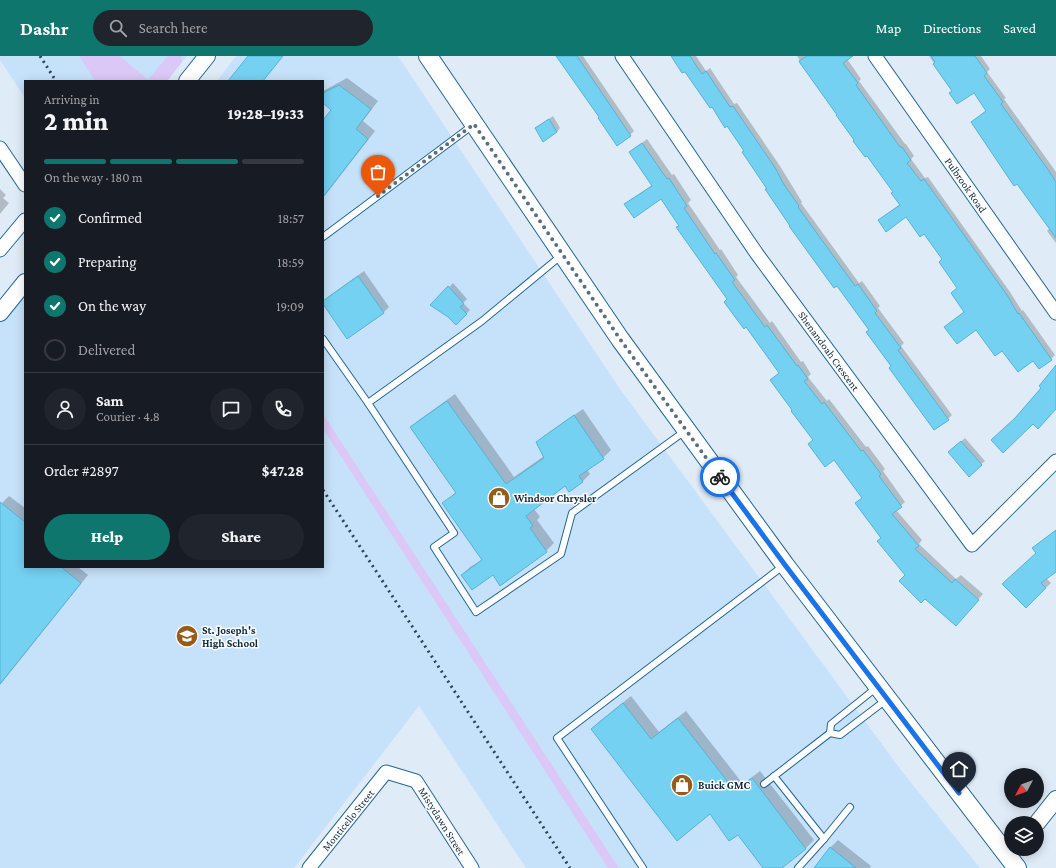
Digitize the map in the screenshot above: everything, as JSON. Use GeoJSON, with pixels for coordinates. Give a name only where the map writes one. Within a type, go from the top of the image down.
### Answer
{"type":"FeatureCollection","features":[{"type":"Feature","properties":{"kind":"main road"},"geometry":{"type":"LineString","coordinates":[[428,56],[620,339],[686,430],[785,565],[1012,859]]}},
{"type":"Feature","properties":{"kind":"street","name":"Shenandoah Crescent"},"geometry":{"type":"LineString","coordinates":[[622,56],[757,254],[972,545],[1056,461]]}},
{"type":"Feature","properties":{"kind":"street","name":"Pulbrook Road"},"geometry":{"type":"LineString","coordinates":[[875,56],[1056,313]]}},
{"type":"Feature","properties":{"kind":"street"},"geometry":{"type":"LineString","coordinates":[[188,80],[205,57]]}},
{"type":"Feature","properties":{"kind":"street"},"geometry":{"type":"LineString","coordinates":[[0,148],[24,184]]}},
{"type":"Feature","properties":{"kind":"street"},"geometry":{"type":"LineString","coordinates":[[0,250],[24,221]]}},
{"type":"Feature","properties":{"kind":"street"},"geometry":{"type":"LineString","coordinates":[[0,313],[24,283]]}},
{"type":"Feature","properties":{"kind":"street","name":"Monticello Street"},"geometry":{"type":"LineString","coordinates":[[309,868],[386,772]]}},
{"type":"Feature","properties":{"kind":"street","name":"Mistydawn Street"},"geometry":{"type":"LineString","coordinates":[[386,772],[416,781],[472,868]]}},
{"type":"Feature","properties":{"kind":"street"},"geometry":{"type":"LineString","coordinates":[[1043,816],[1056,799]]}},
{"type":"Feature","properties":{"kind":"lane"},"geometry":{"type":"LineString","coordinates":[[324,236],[474,124]]}},
{"type":"Feature","properties":{"kind":"lane"},"geometry":{"type":"LineString","coordinates":[[368,404],[482,321],[563,255]]}},
{"type":"Feature","properties":{"kind":"lane"},"geometry":{"type":"LineString","coordinates":[[324,340],[454,533],[434,547],[476,612],[561,554],[572,513],[686,430]]}},
{"type":"Feature","properties":{"kind":"lane"},"geometry":{"type":"LineString","coordinates":[[643,868],[557,738],[785,565]]}},
{"type":"Feature","properties":{"kind":"lane"},"geometry":{"type":"LineString","coordinates":[[830,733],[840,735],[882,692]]}},
{"type":"Feature","properties":{"kind":"lane"},"geometry":{"type":"LineString","coordinates":[[764,784],[830,733],[831,724],[882,692]]}},
{"type":"Feature","properties":{"kind":"lane"},"geometry":{"type":"LineString","coordinates":[[774,776],[824,839]]}},
{"type":"Feature","properties":{"kind":"lane"},"geometry":{"type":"LineString","coordinates":[[798,868],[850,807]]}},
{"type":"Feature","properties":{"kind":"shaded area"},"geometry":{"type":"Polygon","coordinates":[[[0,56],[187,56],[168,80],[24,80],[24,96],[0,60],[0,56]]]}},
{"type":"Feature","properties":{"kind":"shaded area"},"geometry":{"type":"Polygon","coordinates":[[[79,56],[120,56],[148,80],[94,80],[79,56]]]}},
{"type":"Feature","properties":{"kind":"shaded area"},"geometry":{"type":"Polygon","coordinates":[[[168,56],[181,56],[182,62],[168,80],[148,80],[168,56]]]}},
{"type":"Feature","properties":{"kind":"shaded area"},"geometry":{"type":"Polygon","coordinates":[[[236,56],[398,56],[620,389],[904,774],[980,868],[526,868],[419,706],[294,868],[0,868],[0,315],[24,285],[24,568],[324,568],[324,80],[218,80],[236,56]]]}},
{"type":"Feature","properties":{"kind":"shaded area"},"geometry":{"type":"Polygon","coordinates":[[[324,416],[619,868],[608,868],[324,431],[324,416]]]}},
{"type":"Feature","properties":{"kind":"building"},"geometry":{"type":"Polygon","coordinates":[[[248,56],[283,56],[264,80],[229,80],[248,56]]]}},
{"type":"Feature","properties":{"kind":"building"},"geometry":{"type":"Polygon","coordinates":[[[556,56],[577,56],[631,136],[617,146],[598,118],[599,117],[556,56]]]}},
{"type":"Feature","properties":{"kind":"building"},"geometry":{"type":"Polygon","coordinates":[[[671,56],[690,56],[702,74],[706,71],[730,107],[733,106],[776,169],[783,183],[799,206],[798,207],[855,286],[858,284],[877,311],[875,313],[901,348],[898,350],[949,420],[934,430],[889,368],[891,366],[866,332],[869,330],[837,286],[834,288],[789,226],[765,189],[767,189],[742,152],[744,151],[727,126],[725,128],[712,107],[710,108],[685,72],[682,73],[671,56]]]}},
{"type":"Feature","properties":{"kind":"building"},"geometry":{"type":"Polygon","coordinates":[[[807,56],[853,56],[843,63],[858,83],[856,85],[911,160],[907,163],[921,181],[924,179],[1052,360],[1039,369],[1033,361],[1018,372],[1002,351],[995,356],[976,330],[957,344],[944,327],[964,312],[951,293],[957,288],[939,262],[942,259],[924,234],[920,237],[906,217],[886,232],[878,220],[900,205],[891,193],[893,192],[867,156],[865,157],[853,141],[854,140],[800,63],[799,61],[807,56]]]}},
{"type":"Feature","properties":{"kind":"building"},"geometry":{"type":"Polygon","coordinates":[[[931,56],[975,56],[987,73],[984,76],[1003,102],[1001,104],[1056,182],[1056,238],[1017,184],[1014,186],[971,122],[986,111],[974,93],[957,104],[949,93],[952,91],[933,64],[935,62],[931,56]]]}},
{"type":"Feature","properties":{"kind":"building"},"geometry":{"type":"Polygon","coordinates":[[[339,85],[371,109],[356,129],[368,139],[324,196],[324,119],[331,110],[324,104],[324,92],[339,85]]]}},
{"type":"Feature","properties":{"kind":"building"},"geometry":{"type":"Polygon","coordinates":[[[549,119],[557,132],[543,142],[535,128],[549,119]]]}},
{"type":"Feature","properties":{"kind":"building"},"geometry":{"type":"Polygon","coordinates":[[[642,143],[667,179],[669,178],[687,206],[684,208],[715,254],[716,253],[735,280],[732,282],[765,327],[767,325],[797,366],[798,365],[808,379],[804,381],[822,404],[824,402],[861,451],[863,450],[881,474],[879,476],[902,507],[892,514],[919,546],[915,549],[952,583],[955,579],[979,600],[956,626],[925,599],[921,603],[899,581],[905,575],[877,541],[881,538],[855,503],[862,498],[834,460],[825,467],[808,444],[813,440],[770,380],[779,373],[746,327],[744,329],[724,302],[727,299],[676,227],[679,226],[661,199],[634,218],[624,204],[652,186],[629,152],[642,143]]]}},
{"type":"Feature","properties":{"kind":"building"},"geometry":{"type":"Polygon","coordinates":[[[358,276],[384,313],[347,339],[324,305],[324,300],[358,276]]]}},
{"type":"Feature","properties":{"kind":"building"},"geometry":{"type":"Polygon","coordinates":[[[448,286],[464,304],[460,307],[467,314],[456,325],[448,317],[430,305],[448,286]]]}},
{"type":"Feature","properties":{"kind":"building"},"geometry":{"type":"Polygon","coordinates":[[[1056,365],[1056,409],[1038,429],[1033,424],[1003,453],[991,440],[1015,418],[1041,388],[1039,386],[1056,365]]]}},
{"type":"Feature","properties":{"kind":"building","name":"Windsor Chrysler"},"geometry":{"type":"Polygon","coordinates":[[[447,401],[506,484],[544,458],[536,442],[574,415],[604,459],[579,476],[583,482],[569,492],[565,486],[526,516],[533,526],[530,528],[547,552],[500,586],[493,575],[472,590],[461,575],[482,560],[442,503],[456,493],[410,427],[447,401]]]}},
{"type":"Feature","properties":{"kind":"building"},"geometry":{"type":"Polygon","coordinates":[[[961,441],[982,465],[969,477],[948,452],[961,441]]]}},
{"type":"Feature","properties":{"kind":"building"},"geometry":{"type":"Polygon","coordinates":[[[0,502],[24,521],[24,568],[62,568],[81,583],[0,684],[0,502]]]}},
{"type":"Feature","properties":{"kind":"building"},"geometry":{"type":"Polygon","coordinates":[[[1056,530],[1056,572],[1041,583],[1046,588],[1026,608],[1002,584],[1036,553],[1032,548],[1056,530]]]}},
{"type":"Feature","properties":{"kind":"building","name":"Buick GMC"},"geometry":{"type":"Polygon","coordinates":[[[623,703],[651,739],[678,718],[735,791],[752,778],[806,849],[782,868],[763,868],[738,835],[729,841],[710,814],[677,841],[591,729],[623,703]]]}},
{"type":"Feature","properties":{"kind":"building"},"geometry":{"type":"Polygon","coordinates":[[[830,847],[856,868],[814,868],[830,847]]]}},
{"type":"Feature","properties":{"kind":"railway"},"geometry":{"type":"LineString","coordinates":[[40,56],[55,80]]}},
{"type":"Feature","properties":{"kind":"railway"},"geometry":{"type":"LineString","coordinates":[[324,492],[570,868]]}},
{"type":"Feature","properties":{"kind":"way so far"},"geometry":{"type":"LineString","coordinates":[[378,196],[474,124],[620,339],[720,477]]}},
{"type":"Feature","properties":{"kind":"place","name":"Windsor Chrysler"},"geometry":{"type":"Point","coordinates":[499,498]}},
{"type":"Feature","properties":{"kind":"place","name":"St. Joseph's High School"},"geometry":{"type":"Point","coordinates":[187,636]}},
{"type":"Feature","properties":{"kind":"place","name":"Buick GMC"},"geometry":{"type":"Point","coordinates":[682,785]}},
{"type":"Feature","properties":{"kind":"route"},"geometry":{"type":"LineString","coordinates":[[720,477],[785,565],[959,793]]}}]}
